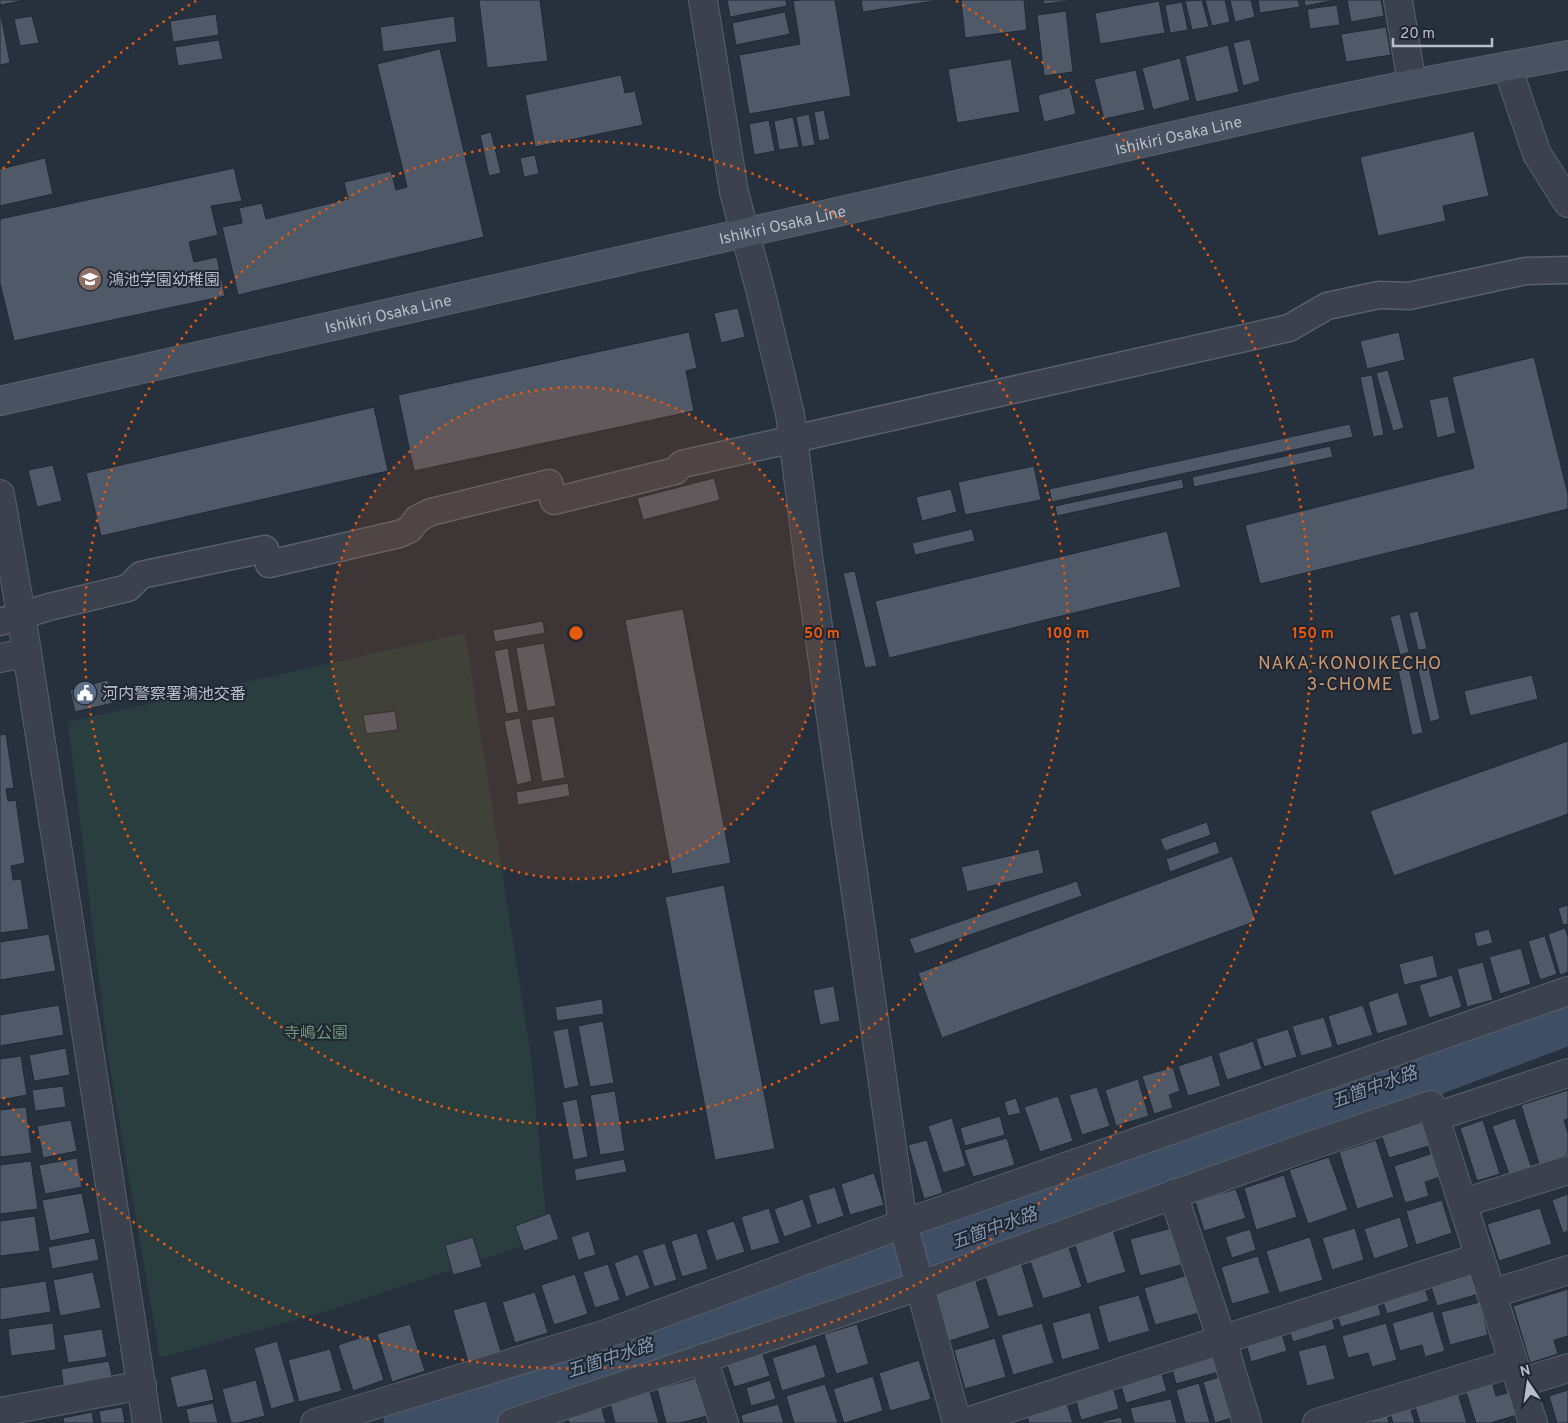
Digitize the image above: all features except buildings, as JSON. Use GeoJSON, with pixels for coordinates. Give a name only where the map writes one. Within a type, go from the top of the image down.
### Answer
{"type":"FeatureCollection","features":[{"type":"Feature","properties":{"kind":"main road","name":"Ishikiri Osaka Line"},"geometry":{"type":"LineString","coordinates":[[0,401],[1258,117],[1412,84],[1568,55]]}},
{"type":"Feature","properties":{"kind":"street"},"geometry":{"type":"LineString","coordinates":[[703,0],[734,192],[785,396],[793,439],[904,1230],[957,1423]]}},
{"type":"Feature","properties":{"kind":"street"},"geometry":{"type":"LineString","coordinates":[[1398,0],[1412,84]]}},
{"type":"Feature","properties":{"kind":"street"},"geometry":{"type":"LineString","coordinates":[[1507,66],[1537,154],[1568,203]]}},
{"type":"Feature","properties":{"kind":"street"},"geometry":{"type":"LineString","coordinates":[[10,618],[128,588],[141,575],[265,549],[269,564],[399,534],[410,529],[417,519],[431,512],[550,483],[554,501],[675,471],[682,464],[1289,328],[1327,306],[1379,295],[1410,296],[1526,271],[1568,270]]}},
{"type":"Feature","properties":{"kind":"street"},"geometry":{"type":"LineString","coordinates":[[0,494],[10,618],[27,653],[148,1423]]}},
{"type":"Feature","properties":{"kind":"street"},"geometry":{"type":"LineString","coordinates":[[0,658],[27,653]]}},
{"type":"Feature","properties":{"kind":"street"},"geometry":{"type":"LineString","coordinates":[[315,1423],[606,1334],[904,1230],[1568,991]]}},
{"type":"Feature","properties":{"kind":"street"},"geometry":{"type":"LineString","coordinates":[[1435,1117],[1568,1074]]}},
{"type":"Feature","properties":{"kind":"street"},"geometry":{"type":"LineString","coordinates":[[512,1423],[919,1286],[1432,1104],[1533,1423]]}},
{"type":"Feature","properties":{"kind":"street"},"geometry":{"type":"LineString","coordinates":[[1463,1203],[1568,1170]]}},
{"type":"Feature","properties":{"kind":"street"},"geometry":{"type":"LineString","coordinates":[[1174,1194],[1247,1423]]}},
{"type":"Feature","properties":{"kind":"street"},"geometry":{"type":"LineString","coordinates":[[963,1423],[1480,1257]]}},
{"type":"Feature","properties":{"kind":"street"},"geometry":{"type":"LineString","coordinates":[[1492,1294],[1568,1270]]}},
{"type":"Feature","properties":{"kind":"street"},"geometry":{"type":"LineString","coordinates":[[703,1358],[724,1423]]}},
{"type":"Feature","properties":{"kind":"street"},"geometry":{"type":"LineString","coordinates":[[1318,1423],[1516,1373],[1568,1368]]}},
{"type":"Feature","properties":{"kind":"street"},"geometry":{"type":"LineString","coordinates":[[0,1412],[142,1385]]}},
{"type":"Feature","properties":{"kind":"green space","name":"寺嶋公園"},"geometry":{"type":"Polygon","coordinates":[[[465,633],[531,1057],[548,1238],[334,1309],[160,1358],[109,1062],[68,722],[465,633]]]}},
{"type":"Feature","properties":{"kind":"waterway","name":"五箇中水路"},"geometry":{"type":"LineString","coordinates":[[413,1423],[680,1338],[879,1270],[1179,1161],[1568,1015]]}},
{"type":"Feature","properties":{"kind":"place","name":"鴻池学園幼稚園"},"geometry":{"type":"Point","coordinates":[90,279]}},
{"type":"Feature","properties":{"kind":"place","name":"河内警察署鴻池交番"},"geometry":{"type":"Point","coordinates":[85,693]}},
{"type":"Feature","properties":{"kind":"district","name":"NAKA-KONOIKECHO 3-CHOME"},"geometry":{"type":"Point","coordinates":[1350,673]}}]}
